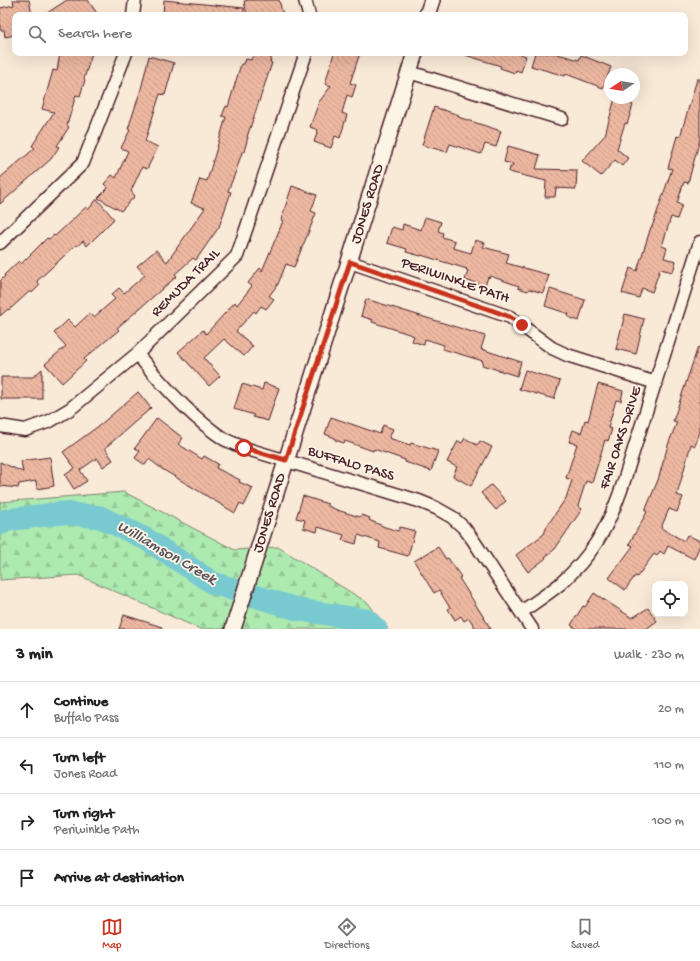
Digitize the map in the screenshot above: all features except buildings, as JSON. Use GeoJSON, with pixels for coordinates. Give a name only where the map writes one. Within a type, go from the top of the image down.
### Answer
{"type":"FeatureCollection","features":[{"type":"Feature","properties":{"kind":"street"},"geometry":{"type":"LineString","coordinates":[[133,12],[135,0]]}},
{"type":"Feature","properties":{"kind":"street"},"geometry":{"type":"LineString","coordinates":[[305,0],[308,12]]}},
{"type":"Feature","properties":{"kind":"street"},"geometry":{"type":"LineString","coordinates":[[428,12],[432,0]]}},
{"type":"Feature","properties":{"kind":"street"},"geometry":{"type":"LineString","coordinates":[[0,244],[83,162],[125,56]]}},
{"type":"Feature","properties":{"kind":"street","name":"REMUDA TRAIL"},"geometry":{"type":"LineString","coordinates":[[0,426],[24,430],[50,421],[70,409],[137,354],[237,256],[305,56]]}},
{"type":"Feature","properties":{"kind":"street","name":"JONES ROAD"},"geometry":{"type":"LineString","coordinates":[[233,629],[414,56]]}},
{"type":"Feature","properties":{"kind":"street"},"geometry":{"type":"LineString","coordinates":[[409,72],[562,119]]}},
{"type":"Feature","properties":{"kind":"street","name":"FAIR OAKS DRIVE"},"geometry":{"type":"LineString","coordinates":[[521,612],[559,585],[575,570],[590,553],[602,535],[614,511],[622,490],[700,242]]}},
{"type":"Feature","properties":{"kind":"street","name":"PERIWINKLE PATH"},"geometry":{"type":"LineString","coordinates":[[350,262],[505,315],[522,325],[552,348],[567,355],[656,383]]}},
{"type":"Feature","properties":{"kind":"street","name":"BUFFALO PASS"},"geometry":{"type":"LineString","coordinates":[[137,354],[162,383],[201,421],[224,439],[244,448],[419,501],[452,516],[473,540],[532,629]]}},
{"type":"Feature","properties":{"kind":"green space"},"geometry":{"type":"Polygon","coordinates":[[[124,492],[235,550],[278,547],[368,603],[388,629],[200,629],[78,575],[0,580],[0,502],[124,492]]]}},
{"type":"Feature","properties":{"kind":"waterway","name":"Williamson Creek"},"geometry":{"type":"LineString","coordinates":[[0,524],[7,520],[62,513],[100,517],[146,539],[213,583],[300,610],[366,620],[376,629]]}},
{"type":"Feature","properties":{"kind":"route"},"geometry":{"type":"LineString","coordinates":[[244,448],[286,460],[350,262],[494,311],[510,317],[522,325]]}}]}
